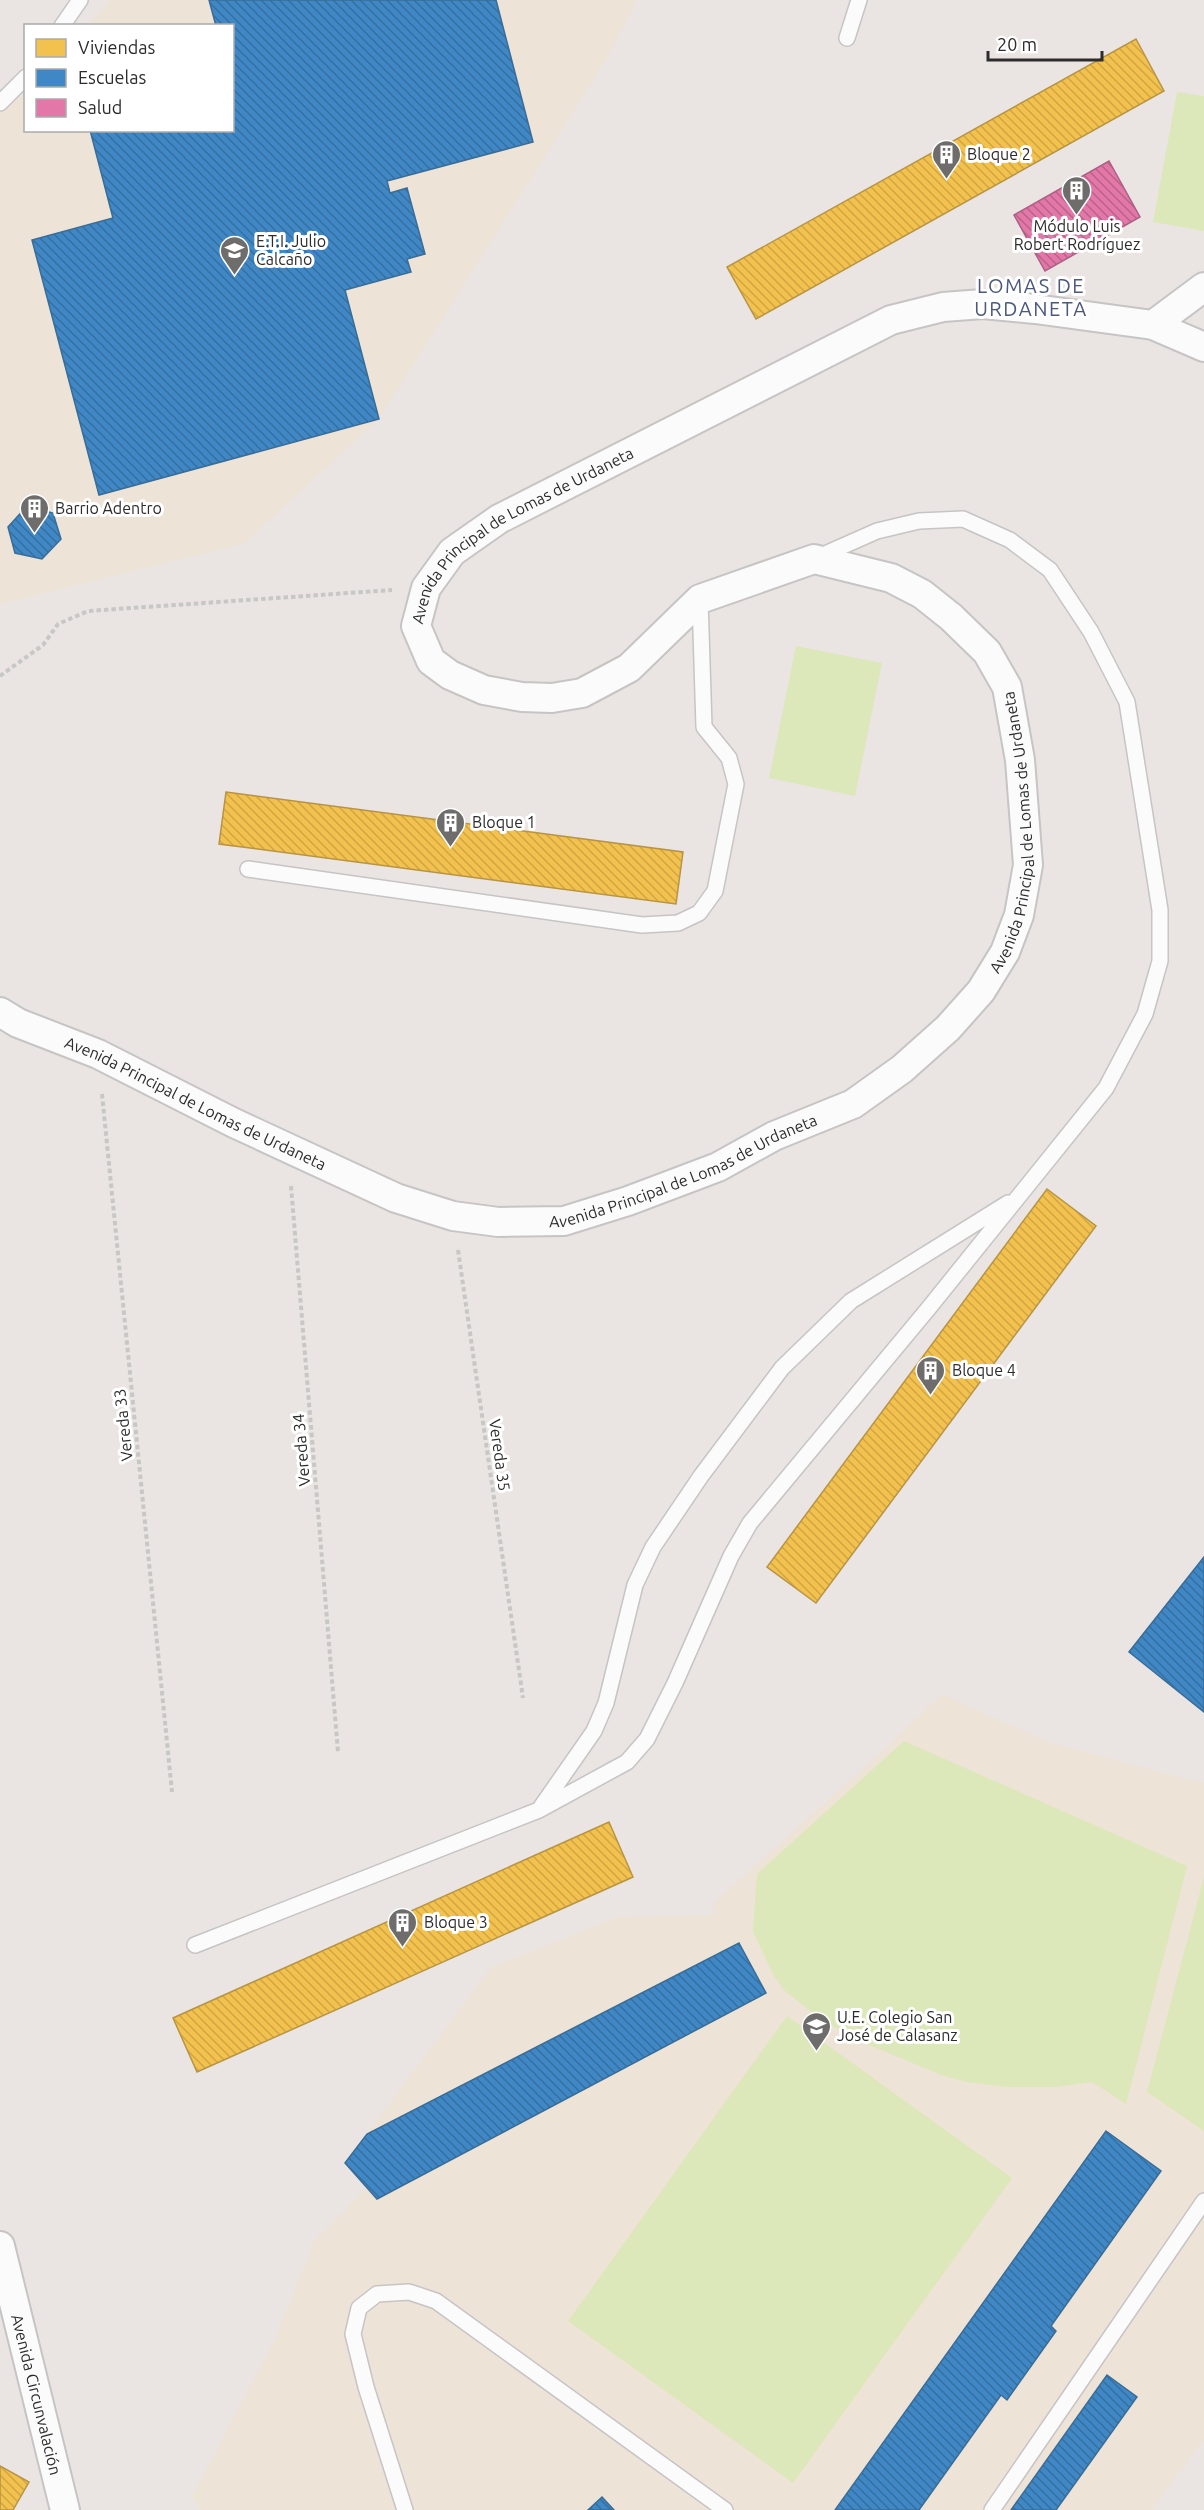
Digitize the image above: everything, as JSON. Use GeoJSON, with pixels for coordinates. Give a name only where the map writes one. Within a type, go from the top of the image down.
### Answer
{"type":"FeatureCollection","features":[{"type":"Feature","properties":{"kind":"street"},"geometry":{"type":"LineString","coordinates":[[1153,325],[1204,287]]}},
{"type":"Feature","properties":{"kind":"street","name":"Avenida Principal de Lomas de Urdaneta"},"geometry":{"type":"LineString","coordinates":[[0,1012],[18,1023],[98,1054],[234,1123],[288,1146],[396,1198],[453,1216],[498,1222],[564,1221],[628,1201],[718,1167],[774,1136],[853,1104],[902,1069],[948,1028],[981,991],[1005,952],[1019,915],[1028,865],[1020,760],[1006,687],[987,652],[951,617],[922,594],[891,578],[814,559],[700,599],[629,668],[582,693],[552,698],[522,698],[484,690],[450,675],[431,661],[416,626],[426,588],[452,552],[499,519],[891,320],[943,307],[983,304],[1153,325],[1204,347]]}},
{"type":"Feature","properties":{"kind":"street","name":"Avenida Circunvalación"},"geometry":{"type":"LineString","coordinates":[[0,2246],[65,2510]]}},
{"type":"Feature","properties":{"kind":"lane"},"geometry":{"type":"LineString","coordinates":[[63,24],[80,0]]}},
{"type":"Feature","properties":{"kind":"lane"},"geometry":{"type":"LineString","coordinates":[[847,38],[859,0]]}},
{"type":"Feature","properties":{"kind":"lane"},"geometry":{"type":"LineString","coordinates":[[0,103],[24,80]]}},
{"type":"Feature","properties":{"kind":"lane"},"geometry":{"type":"LineString","coordinates":[[195,1945],[540,1810],[627,1762],[647,1739],[675,1683],[731,1556],[750,1523],[928,1309],[1106,1088],[1144,1014],[1160,961],[1160,910],[1127,702],[1091,632],[1050,570],[1010,540],[963,519],[919,521],[877,531],[814,559]]}},
{"type":"Feature","properties":{"kind":"lane"},"geometry":{"type":"LineString","coordinates":[[248,869],[642,924],[678,923],[699,913],[716,891],[736,784],[729,758],[704,727],[700,599]]}},
{"type":"Feature","properties":{"kind":"lane"},"geometry":{"type":"LineString","coordinates":[[540,1810],[594,1731],[606,1703],[635,1585],[653,1547],[701,1476],[782,1368],[851,1301],[1017,1198]]}},
{"type":"Feature","properties":{"kind":"lane"},"geometry":{"type":"LineString","coordinates":[[992,2510],[1204,2201]]}},
{"type":"Feature","properties":{"kind":"lane"},"geometry":{"type":"LineString","coordinates":[[405,2510],[366,2387],[353,2334],[359,2308],[377,2294],[409,2292],[436,2301],[726,2510]]}},
{"type":"Feature","properties":{"kind":"path"},"geometry":{"type":"LineString","coordinates":[[0,676],[43,645],[58,624],[88,611],[426,588]]}},
{"type":"Feature","properties":{"kind":"path","name":"Vereda 33"},"geometry":{"type":"LineString","coordinates":[[98,1054],[172,1792]]}},
{"type":"Feature","properties":{"kind":"path","name":"Vereda 34"},"geometry":{"type":"LineString","coordinates":[[288,1146],[338,1752]]}},
{"type":"Feature","properties":{"kind":"path","name":"Vereda 35"},"geometry":{"type":"LineString","coordinates":[[453,1216],[523,1698]]}},
{"type":"Feature","properties":{"kind":"shaded area","name":"E.T.I. Julio Calcaño"},"geometry":{"type":"Polygon","coordinates":[[[110,0],[637,0],[605,62],[379,419],[245,543],[0,604],[0,93],[21,96],[24,92],[24,132],[234,132],[234,24],[88,24],[110,0]]]}},
{"type":"Feature","properties":{"kind":"shaded area","name":"U.E. Colegio San José de Calasanz"},"geometry":{"type":"Polygon","coordinates":[[[941,1694],[1051,1743],[1204,1782],[1204,2440],[1152,2510],[200,2510],[192,2496],[274,2341],[314,2241],[367,2187],[345,2163],[490,1968],[618,1917],[716,1915],[712,1904],[884,1749],[941,1694]]]}},
{"type":"Feature","properties":{"kind":"green space"},"geometry":{"type":"Polygon","coordinates":[[[1177,92],[1204,96],[1204,231],[1153,222],[1177,92]]]}},
{"type":"Feature","properties":{"kind":"green space"},"geometry":{"type":"Polygon","coordinates":[[[796,646],[882,663],[855,796],[769,778],[796,646]]]}},
{"type":"Feature","properties":{"kind":"green space"},"geometry":{"type":"Polygon","coordinates":[[[904,1741],[1187,1866],[1126,2104],[1092,2082],[1055,2087],[1007,2087],[967,2082],[944,2076],[857,2040],[822,2020],[785,1991],[774,1976],[753,1932],[757,1874],[904,1741]]]}},
{"type":"Feature","properties":{"kind":"green space"},"geometry":{"type":"Polygon","coordinates":[[[1204,1877],[1204,2131],[1147,2092],[1204,1877]]]}},
{"type":"Feature","properties":{"kind":"green space"},"geometry":{"type":"Polygon","coordinates":[[[787,2016],[1012,2178],[793,2483],[568,2321],[787,2016]]]}},
{"type":"Feature","properties":{"kind":"building: Viviendas","name":"Bloque 2"},"geometry":{"type":"Polygon","coordinates":[[[1136,39],[1164,91],[756,319],[727,267],[1136,39]]]}},
{"type":"Feature","properties":{"kind":"building: Viviendas","name":"Bloque 1"},"geometry":{"type":"Polygon","coordinates":[[[226,792],[683,852],[676,904],[219,844],[226,792]]]}},
{"type":"Feature","properties":{"kind":"building: Viviendas","name":"Bloque 4"},"geometry":{"type":"Polygon","coordinates":[[[1047,1189],[1096,1226],[816,1603],[767,1567],[1047,1189]]]}},
{"type":"Feature","properties":{"kind":"building: Viviendas","name":"Bloque 3"},"geometry":{"type":"Polygon","coordinates":[[[609,1822],[633,1877],[197,2072],[173,2018],[609,1822]]]}},
{"type":"Feature","properties":{"kind":"building: Viviendas"},"geometry":{"type":"Polygon","coordinates":[[[0,2466],[29,2482],[13,2510],[0,2510],[0,2466]]]}},
{"type":"Feature","properties":{"kind":"building: Escuelas","name":"E.T.I. Julio Calcaño"},"geometry":{"type":"Polygon","coordinates":[[[209,0],[496,0],[533,142],[387,181],[390,193],[407,188],[425,254],[407,259],[411,272],[345,290],[379,419],[99,495],[32,240],[113,218],[91,132],[234,132],[234,24],[215,24],[209,0]]]}},
{"type":"Feature","properties":{"kind":"building: Escuelas","name":"Barrio Adentro"},"geometry":{"type":"Polygon","coordinates":[[[27,506],[53,513],[61,539],[42,559],[15,553],[8,527],[27,506]]]}},
{"type":"Feature","properties":{"kind":"building: Escuelas"},"geometry":{"type":"Polygon","coordinates":[[[1204,1557],[1204,1712],[1129,1652],[1204,1557]]]}},
{"type":"Feature","properties":{"kind":"building: Escuelas"},"geometry":{"type":"Polygon","coordinates":[[[739,1943],[766,1993],[377,2199],[345,2163],[367,2134],[739,1943]]]}},
{"type":"Feature","properties":{"kind":"building: Escuelas"},"geometry":{"type":"Polygon","coordinates":[[[1106,2131],[1161,2171],[1051,2326],[1056,2331],[1007,2400],[1001,2395],[919,2510],[835,2510],[1106,2131]]]}},
{"type":"Feature","properties":{"kind":"building: Escuelas"},"geometry":{"type":"Polygon","coordinates":[[[1107,2375],[1137,2397],[1056,2510],[1011,2510],[1107,2375]]]}},
{"type":"Feature","properties":{"kind":"building: Escuelas"},"geometry":{"type":"Polygon","coordinates":[[[602,2497],[614,2510],[588,2510],[602,2497]]]}},
{"type":"Feature","properties":{"kind":"building: Salud","name":"Módulo Luis Robert Rodríguez"},"geometry":{"type":"Polygon","coordinates":[[[1109,161],[1140,217],[1045,271],[1014,215],[1109,161]]]}},
{"type":"Feature","properties":{"kind":"place","name":"Bloque 2"},"geometry":{"type":"Point","coordinates":[946,180]}},
{"type":"Feature","properties":{"kind":"place","name":"Módulo Luis Robert Rodríguez"},"geometry":{"type":"Point","coordinates":[1077,216]}},
{"type":"Feature","properties":{"kind":"place","name":"E.T.I. Julio Calcaño"},"geometry":{"type":"Point","coordinates":[235,276]}},
{"type":"Feature","properties":{"kind":"place","name":"Barrio Adentro"},"geometry":{"type":"Point","coordinates":[34,534]}},
{"type":"Feature","properties":{"kind":"place","name":"Bloque 1"},"geometry":{"type":"Point","coordinates":[451,848]}},
{"type":"Feature","properties":{"kind":"place","name":"Bloque 4"},"geometry":{"type":"Point","coordinates":[931,1396]}},
{"type":"Feature","properties":{"kind":"place","name":"Bloque 3"},"geometry":{"type":"Point","coordinates":[403,1948]}},
{"type":"Feature","properties":{"kind":"place","name":"U.E. Colegio San José de Calasanz"},"geometry":{"type":"Point","coordinates":[816,2052]}},
{"type":"Feature","properties":{"kind":"district","name":"LOMAS DE URDANETA"},"geometry":{"type":"Point","coordinates":[1031,296]}}]}
